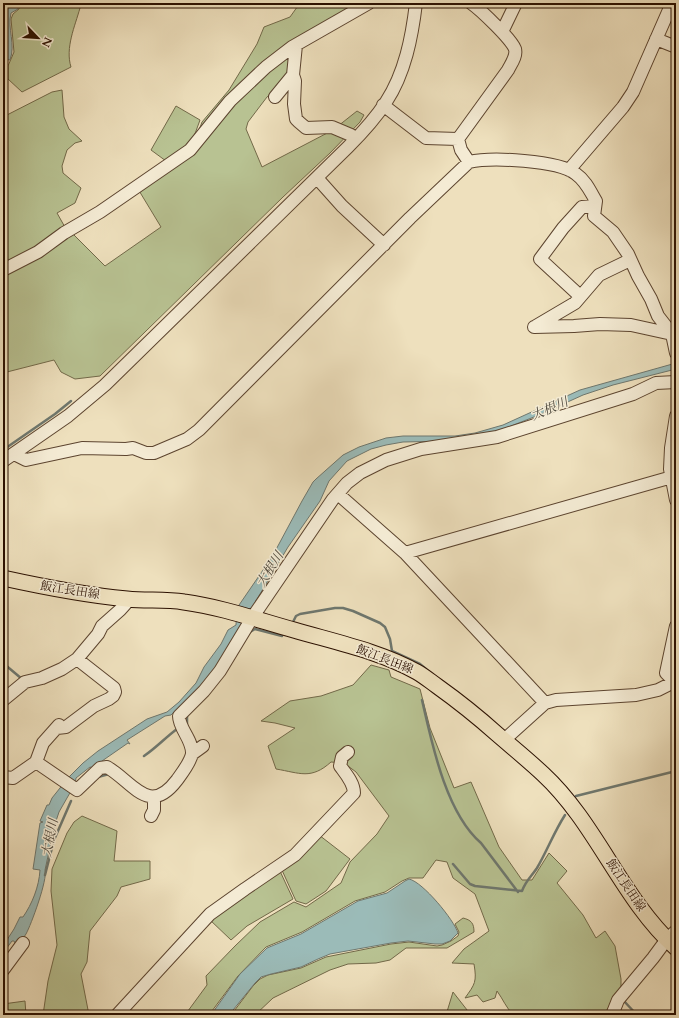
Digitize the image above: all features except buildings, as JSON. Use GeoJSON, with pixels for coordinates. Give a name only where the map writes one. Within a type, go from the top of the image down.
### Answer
{"type":"FeatureCollection","features":[{"type":"Feature","properties":{"kind":"main road","name":"飯江長田線"},"geometry":{"type":"LineString","coordinates":[[3,578],[72,592],[129,600],[163,599],[185,602],[245,616],[349,646],[380,656],[413,670],[464,705],[543,774],[572,805],[640,907],[673,939]]}},
{"type":"Feature","properties":{"kind":"street"},"geometry":{"type":"LineString","coordinates":[[3,270],[38,252],[64,233],[100,212],[190,150],[230,101],[266,67],[296,45],[370,3]]}},
{"type":"Feature","properties":{"kind":"street"},"geometry":{"type":"LineString","coordinates":[[3,461],[68,416],[105,385],[368,126],[383,106],[396,81],[406,56],[413,30],[416,3]]}},
{"type":"Feature","properties":{"kind":"street"},"geometry":{"type":"LineString","coordinates":[[458,139],[508,70],[514,58],[515,50],[502,32],[471,3]]}},
{"type":"Feature","properties":{"kind":"street"},"geometry":{"type":"LineString","coordinates":[[502,32],[516,3]]}},
{"type":"Feature","properties":{"kind":"street"},"geometry":{"type":"LineString","coordinates":[[569,170],[623,107],[633,92],[672,3]]}},
{"type":"Feature","properties":{"kind":"street"},"geometry":{"type":"LineString","coordinates":[[656,39],[676,47]]}},
{"type":"Feature","properties":{"kind":"street"},"geometry":{"type":"LineString","coordinates":[[296,45],[293,76],[295,81],[294,102],[296,119],[302,126],[310,129],[332,128],[351,135]]}},
{"type":"Feature","properties":{"kind":"street"},"geometry":{"type":"LineString","coordinates":[[293,76],[272,97],[294,102]]}},
{"type":"Feature","properties":{"kind":"street"},"geometry":{"type":"LineString","coordinates":[[383,106],[426,138],[458,139]]}},
{"type":"Feature","properties":{"kind":"street"},"geometry":{"type":"LineString","coordinates":[[458,139],[461,150],[469,162]]}},
{"type":"Feature","properties":{"kind":"street"},"geometry":{"type":"LineString","coordinates":[[14,454],[26,460],[82,448],[132,448],[146,453],[154,453],[186,439],[199,430],[410,218],[469,162],[477,160],[516,160],[548,164],[569,170],[586,182],[596,201],[594,216],[613,232],[630,260],[651,298],[658,316],[672,334],[676,353]]}},
{"type":"Feature","properties":{"kind":"street"},"geometry":{"type":"LineString","coordinates":[[316,178],[342,206],[384,244]]}},
{"type":"Feature","properties":{"kind":"street"},"geometry":{"type":"LineString","coordinates":[[580,296],[540,260],[563,228],[582,207],[596,206]]}},
{"type":"Feature","properties":{"kind":"street"},"geometry":{"type":"LineString","coordinates":[[630,260],[599,275],[575,302],[534,327],[600,324],[631,325],[672,334]]}},
{"type":"Feature","properties":{"kind":"street"},"geometry":{"type":"LineString","coordinates":[[205,759],[190,744],[179,722],[179,716],[204,691],[220,671],[245,616],[347,483],[360,473],[386,460],[421,449],[497,437],[633,394],[656,383],[676,382]]}},
{"type":"Feature","properties":{"kind":"street"},"geometry":{"type":"LineString","coordinates":[[676,416],[670,448],[670,470],[676,500]]}},
{"type":"Feature","properties":{"kind":"street"},"geometry":{"type":"LineString","coordinates":[[406,553],[672,477]]}},
{"type":"Feature","properties":{"kind":"street"},"geometry":{"type":"LineString","coordinates":[[338,494],[406,553],[545,703]]}},
{"type":"Feature","properties":{"kind":"street"},"geometry":{"type":"LineString","coordinates":[[3,700],[26,682],[42,678],[62,669],[77,659],[98,634],[102,626],[129,600]]}},
{"type":"Feature","properties":{"kind":"street"},"geometry":{"type":"LineString","coordinates":[[504,740],[545,703],[556,700],[636,695],[658,690],[676,681],[666,672],[676,626]]}},
{"type":"Feature","properties":{"kind":"street"},"geometry":{"type":"LineString","coordinates":[[3,777],[13,778],[36,762],[43,743],[58,727],[66,727],[94,706],[109,699],[115,692],[114,688],[77,659]]}},
{"type":"Feature","properties":{"kind":"street"},"geometry":{"type":"LineString","coordinates":[[36,762],[77,790],[100,768],[107,767],[115,771],[144,795],[151,798],[159,796],[172,787],[196,750]]}},
{"type":"Feature","properties":{"kind":"street"},"geometry":{"type":"LineString","coordinates":[[117,1015],[210,914],[295,855],[354,793],[354,788],[350,780],[340,766],[342,757],[348,752]]}},
{"type":"Feature","properties":{"kind":"street"},"geometry":{"type":"LineString","coordinates":[[151,816],[154,810],[154,797]]}},
{"type":"Feature","properties":{"kind":"street"},"geometry":{"type":"LineString","coordinates":[[612,1015],[618,1000],[673,939]]}},
{"type":"Feature","properties":{"kind":"street"},"geometry":{"type":"LineString","coordinates":[[3,970],[23,943]]}},
{"type":"Feature","properties":{"kind":"green space"},"geometry":{"type":"Polygon","coordinates":[[[19,3],[80,3],[69,52],[71,67],[22,92],[8,79],[8,66],[14,52],[11,19],[13,14],[19,9],[19,3]]]}},
{"type":"Feature","properties":{"kind":"green space"},"geometry":{"type":"Polygon","coordinates":[[[300,3],[362,3],[292,45],[195,141],[202,122],[229,90],[257,44],[264,27],[290,17],[300,3]]]}},
{"type":"Feature","properties":{"kind":"green space"},"geometry":{"type":"Polygon","coordinates":[[[292,51],[290,70],[283,84],[267,97],[248,122],[246,129],[262,167],[333,130],[357,111],[364,115],[360,122],[330,153],[100,376],[75,379],[61,372],[54,360],[3,373],[3,273],[73,234],[105,266],[161,227],[138,189],[292,51]]]}},
{"type":"Feature","properties":{"kind":"green space"},"geometry":{"type":"Polygon","coordinates":[[[62,90],[64,117],[69,129],[82,141],[75,143],[67,150],[62,166],[63,173],[81,188],[75,203],[57,213],[66,229],[3,268],[3,117],[52,92],[62,90]]]}},
{"type":"Feature","properties":{"kind":"green space"},"geometry":{"type":"Polygon","coordinates":[[[176,106],[200,120],[192,142],[166,161],[151,150],[176,106]]]}},
{"type":"Feature","properties":{"kind":"green space"},"geometry":{"type":"Polygon","coordinates":[[[371,665],[389,670],[391,677],[420,689],[430,728],[454,788],[471,782],[499,847],[522,880],[532,880],[549,853],[567,871],[557,883],[583,915],[596,938],[605,931],[615,946],[621,979],[621,991],[609,1015],[511,1015],[513,1014],[508,1009],[497,991],[495,998],[483,1002],[477,995],[465,998],[475,979],[474,964],[452,963],[464,949],[489,931],[475,894],[453,878],[447,862],[436,860],[423,878],[409,878],[385,892],[355,901],[302,932],[266,947],[238,976],[209,1015],[185,1015],[207,985],[206,976],[235,946],[260,922],[294,902],[306,907],[341,883],[350,862],[377,834],[389,816],[356,772],[344,763],[331,762],[324,768],[305,774],[276,769],[268,746],[295,728],[261,721],[290,701],[321,696],[353,685],[371,665]]]}},
{"type":"Feature","properties":{"kind":"green space"},"geometry":{"type":"Polygon","coordinates":[[[82,816],[117,831],[114,861],[150,861],[150,879],[121,887],[117,896],[90,931],[87,962],[81,974],[89,1015],[43,1015],[48,981],[57,945],[51,891],[52,869],[67,833],[74,822],[82,816]]]}},
{"type":"Feature","properties":{"kind":"green space"},"geometry":{"type":"Polygon","coordinates":[[[319,835],[350,859],[326,891],[306,904],[296,901],[281,868],[319,835]]]}},
{"type":"Feature","properties":{"kind":"green space"},"geometry":{"type":"Polygon","coordinates":[[[279,869],[293,899],[247,926],[231,940],[209,919],[279,869]]]}},
{"type":"Feature","properties":{"kind":"green space"},"geometry":{"type":"Polygon","coordinates":[[[463,918],[472,922],[474,932],[447,948],[406,948],[390,960],[376,963],[348,964],[330,970],[273,998],[255,1015],[231,1015],[253,986],[260,979],[268,975],[301,968],[326,957],[391,944],[409,942],[437,946],[442,945],[458,936],[459,932],[455,924],[463,918]]]}},
{"type":"Feature","properties":{"kind":"green space"},"geometry":{"type":"Polygon","coordinates":[[[453,992],[471,1015],[446,1015],[453,992]]]}},
{"type":"Feature","properties":{"kind":"green space"},"geometry":{"type":"Polygon","coordinates":[[[25,1001],[26,1015],[3,1015],[3,1004],[25,1001]]]}},
{"type":"Feature","properties":{"kind":"water"},"geometry":{"type":"Polygon","coordinates":[[[3,3],[19,3],[18,9],[11,13],[10,19],[12,54],[10,60],[3,59],[3,3]]]}},
{"type":"Feature","properties":{"kind":"water","name":"大根川"},"geometry":{"type":"Polygon","coordinates":[[[676,363],[676,369],[613,385],[583,395],[539,415],[488,435],[450,441],[403,442],[386,445],[371,449],[347,461],[329,481],[320,501],[288,547],[216,668],[171,715],[165,716],[127,740],[130,744],[128,743],[94,768],[90,767],[76,778],[75,784],[59,812],[55,824],[45,870],[44,883],[32,921],[26,934],[3,964],[15,943],[12,941],[3,953],[3,946],[20,917],[23,917],[26,912],[37,889],[40,870],[33,869],[40,823],[43,822],[40,821],[47,805],[49,805],[52,798],[68,778],[83,763],[98,751],[147,719],[167,712],[179,702],[196,683],[204,667],[221,644],[228,630],[236,625],[237,608],[272,557],[302,501],[316,479],[343,455],[359,447],[386,438],[403,436],[455,436],[475,433],[503,425],[580,390],[676,363]]]}},
{"type":"Feature","properties":{"kind":"water"},"geometry":{"type":"Polygon","coordinates":[[[409,879],[430,894],[451,920],[458,933],[450,941],[442,944],[435,944],[408,941],[330,954],[301,967],[261,977],[229,1015],[211,1015],[240,974],[267,948],[301,934],[358,901],[387,893],[409,879]]]}},
{"type":"Feature","properties":{"kind":"waterway"},"geometry":{"type":"LineString","coordinates":[[3,450],[71,401]]}},
{"type":"Feature","properties":{"kind":"waterway"},"geometry":{"type":"LineString","coordinates":[[292,624],[296,616],[300,614],[335,608],[343,608],[353,611],[380,623],[385,627],[390,639],[392,651],[420,664],[426,669]]}},
{"type":"Feature","properties":{"kind":"waterway"},"geometry":{"type":"LineString","coordinates":[[250,632],[255,629],[282,636]]}},
{"type":"Feature","properties":{"kind":"waterway"},"geometry":{"type":"LineString","coordinates":[[3,663],[22,679]]}},
{"type":"Feature","properties":{"kind":"waterway"},"geometry":{"type":"LineString","coordinates":[[422,700],[442,777],[458,814],[518,892]]}},
{"type":"Feature","properties":{"kind":"waterway"},"geometry":{"type":"LineString","coordinates":[[187,715],[187,724]]}},
{"type":"Feature","properties":{"kind":"waterway"},"geometry":{"type":"LineString","coordinates":[[144,756],[177,729]]}},
{"type":"Feature","properties":{"kind":"waterway"},"geometry":{"type":"LineString","coordinates":[[576,796],[676,771]]}},
{"type":"Feature","properties":{"kind":"waterway"},"geometry":{"type":"LineString","coordinates":[[98,777],[109,774]]}},
{"type":"Feature","properties":{"kind":"waterway"},"geometry":{"type":"LineString","coordinates":[[45,875],[54,840],[71,801]]}},
{"type":"Feature","properties":{"kind":"waterway"},"geometry":{"type":"LineString","coordinates":[[453,864],[470,884],[475,886],[522,891],[527,881],[537,868],[565,815]]}},
{"type":"Feature","properties":{"kind":"waterway"},"geometry":{"type":"LineString","coordinates":[[623,1000],[637,1015]]}}]}
